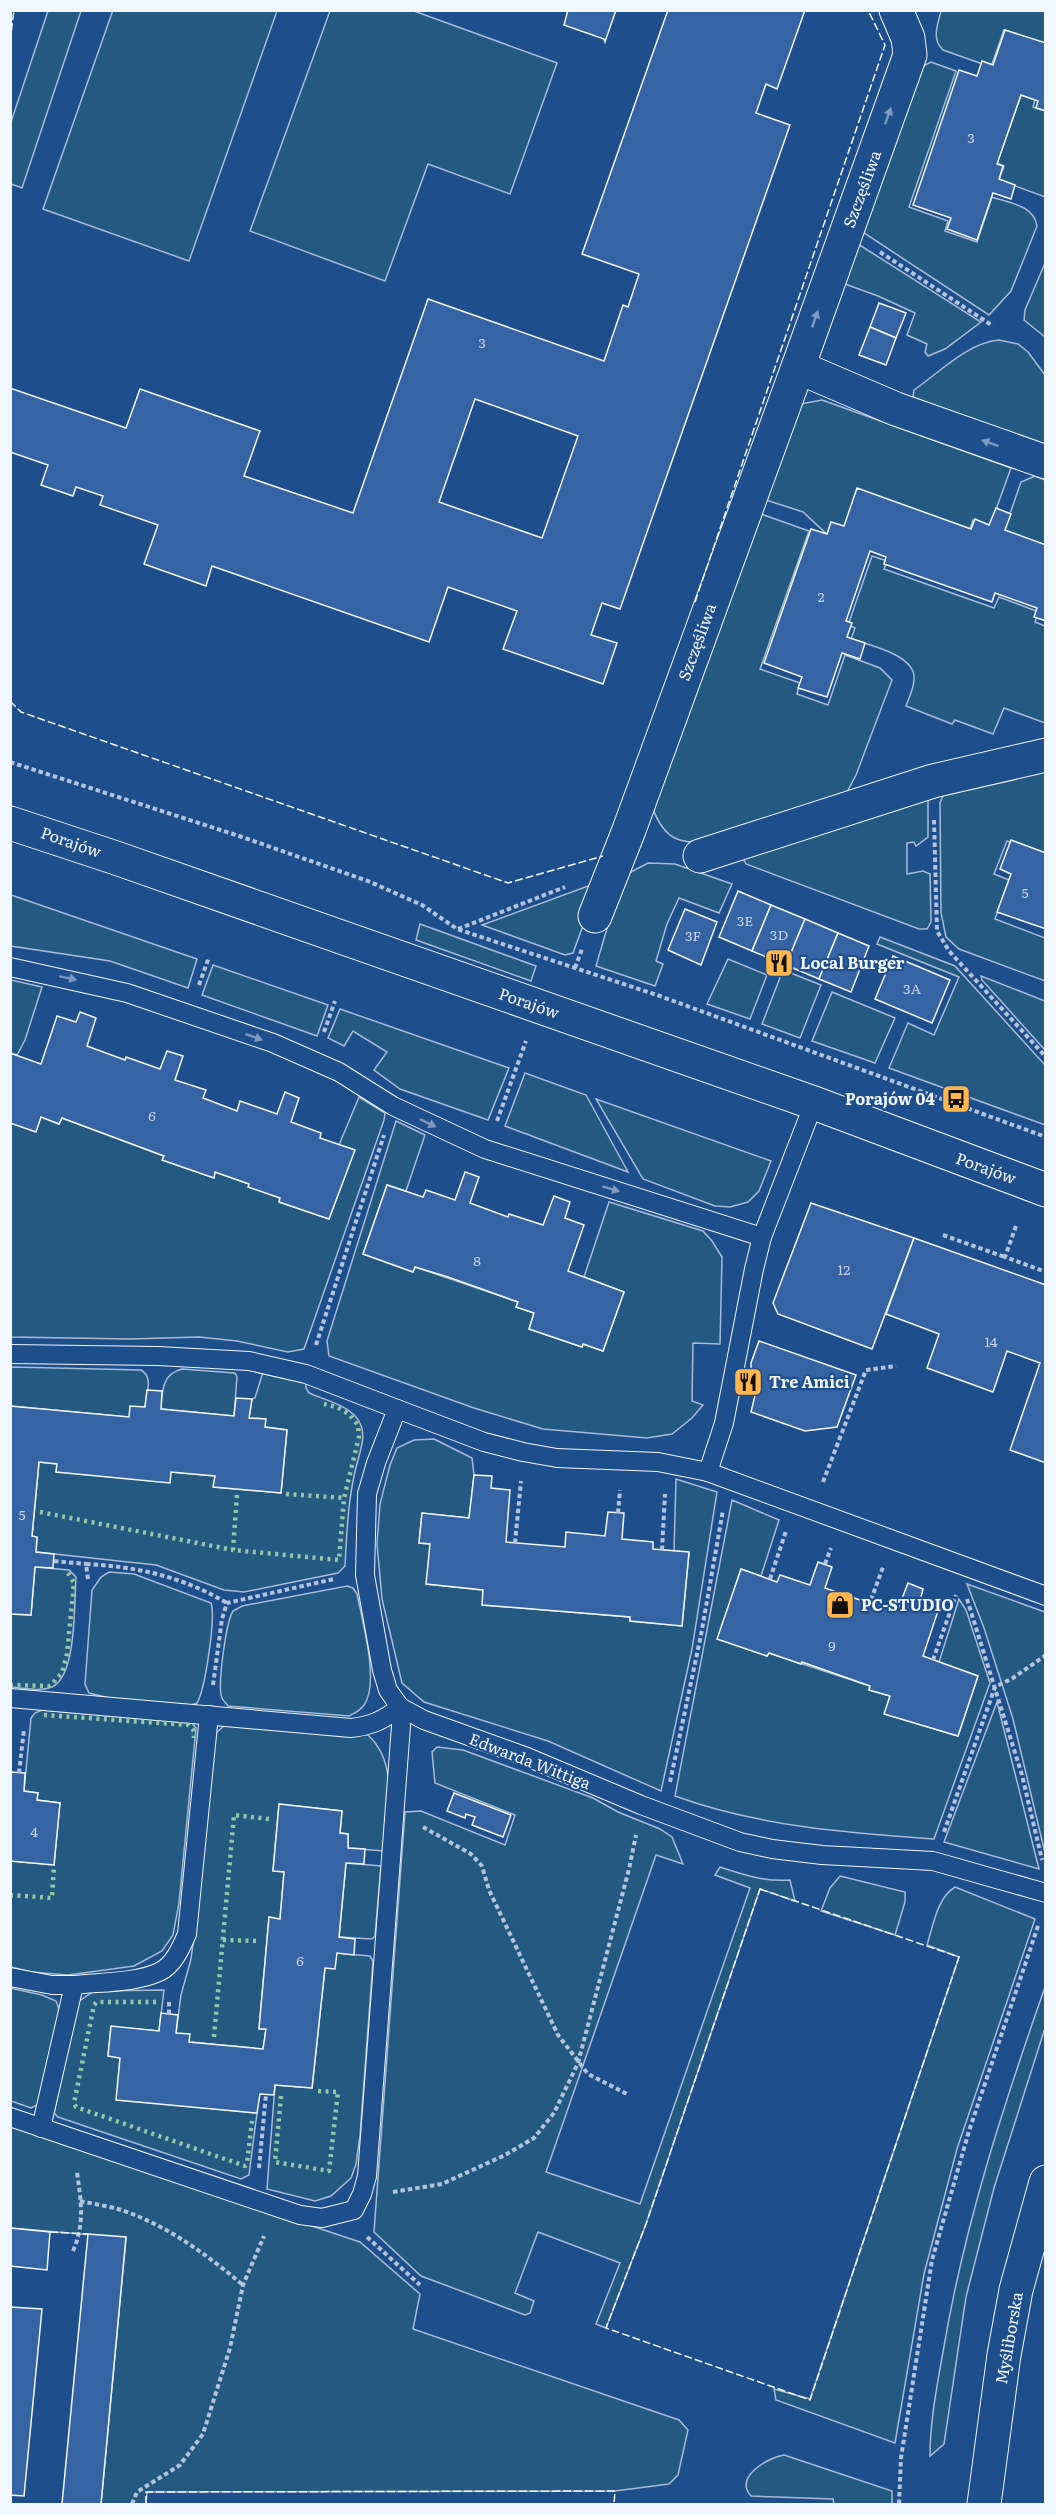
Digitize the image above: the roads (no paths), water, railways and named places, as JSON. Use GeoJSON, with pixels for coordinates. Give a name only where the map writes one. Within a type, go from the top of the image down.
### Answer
{"type":"FeatureCollection","features":[{"type":"Feature","properties":{"kind":"street","name":"Szczęśliwa"},"geometry":{"type":"LineString","coordinates":[[595,916],[798,367],[910,55],[908,38],[896,10]]}},
{"type":"Feature","properties":{"kind":"street"},"geometry":{"type":"LineString","coordinates":[[798,367],[896,409],[1046,462]]}},
{"type":"Feature","properties":{"kind":"street"},"geometry":{"type":"LineString","coordinates":[[700,856],[933,782],[1046,755]]}},
{"type":"Feature","properties":{"kind":"street","name":"Porajów"},"geometry":{"type":"LineString","coordinates":[[10,823],[116,858],[814,1103],[1046,1190]]}},
{"type":"Feature","properties":{"kind":"street","name":"Myśliborska"},"geometry":{"type":"LineString","coordinates":[[986,2502],[1001,2377],[1014,2301],[1046,2182]]}},
{"type":"Feature","properties":{"kind":"lane"},"geometry":{"type":"LineString","coordinates":[[10,967],[127,993],[273,1043],[339,1072],[393,1106],[485,1149],[762,1237]]}},
{"type":"Feature","properties":{"kind":"lane"},"geometry":{"type":"LineString","coordinates":[[708,1473],[724,1423],[753,1269],[762,1237],[814,1103]]}},
{"type":"Feature","properties":{"kind":"lane"},"geometry":{"type":"LineString","coordinates":[[10,1354],[158,1356],[249,1361],[306,1374],[484,1442],[524,1452],[557,1458],[667,1463],[708,1473],[804,1507],[959,1572],[1046,1596]]}},
{"type":"Feature","properties":{"kind":"lane"},"geometry":{"type":"LineString","coordinates":[[10,2117],[300,2215],[322,2218],[358,2202],[367,2176],[400,1751],[400,1707],[388,1690],[382,1670],[365,1575],[367,1494],[376,1463],[397,1409]]}},
{"type":"Feature","properties":{"kind":"lane"},"geometry":{"type":"LineString","coordinates":[[19,1699],[351,1728],[371,1726],[387,1718],[400,1707]]}},
{"type":"Feature","properties":{"kind":"lane","name":"Edwarda Wittiga"},"geometry":{"type":"LineString","coordinates":[[400,1707],[424,1720],[527,1756],[641,1805],[740,1842],[772,1849],[822,1855],[933,1861],[1046,1893]]}},
{"type":"Feature","properties":{"kind":"lane"},"geometry":{"type":"LineString","coordinates":[[10,1977],[52,1985],[134,1978],[161,1972],[179,1953],[187,1935],[209,1715]]}},
{"type":"Feature","properties":{"kind":"lane"},"geometry":{"type":"LineString","coordinates":[[40,2128],[74,1984]]}},
{"type":"Feature","properties":{"kind":"place","name":"Local Burger"},"geometry":{"type":"Point","coordinates":[779,963]}},
{"type":"Feature","properties":{"kind":"place","name":"Porajów 04"},"geometry":{"type":"Point","coordinates":[956,1099]}},
{"type":"Feature","properties":{"kind":"place","name":"Tre Amici"},"geometry":{"type":"Point","coordinates":[748,1382]}},
{"type":"Feature","properties":{"kind":"place","name":"PC-STUDIO"},"geometry":{"type":"Point","coordinates":[840,1605]}}]}
